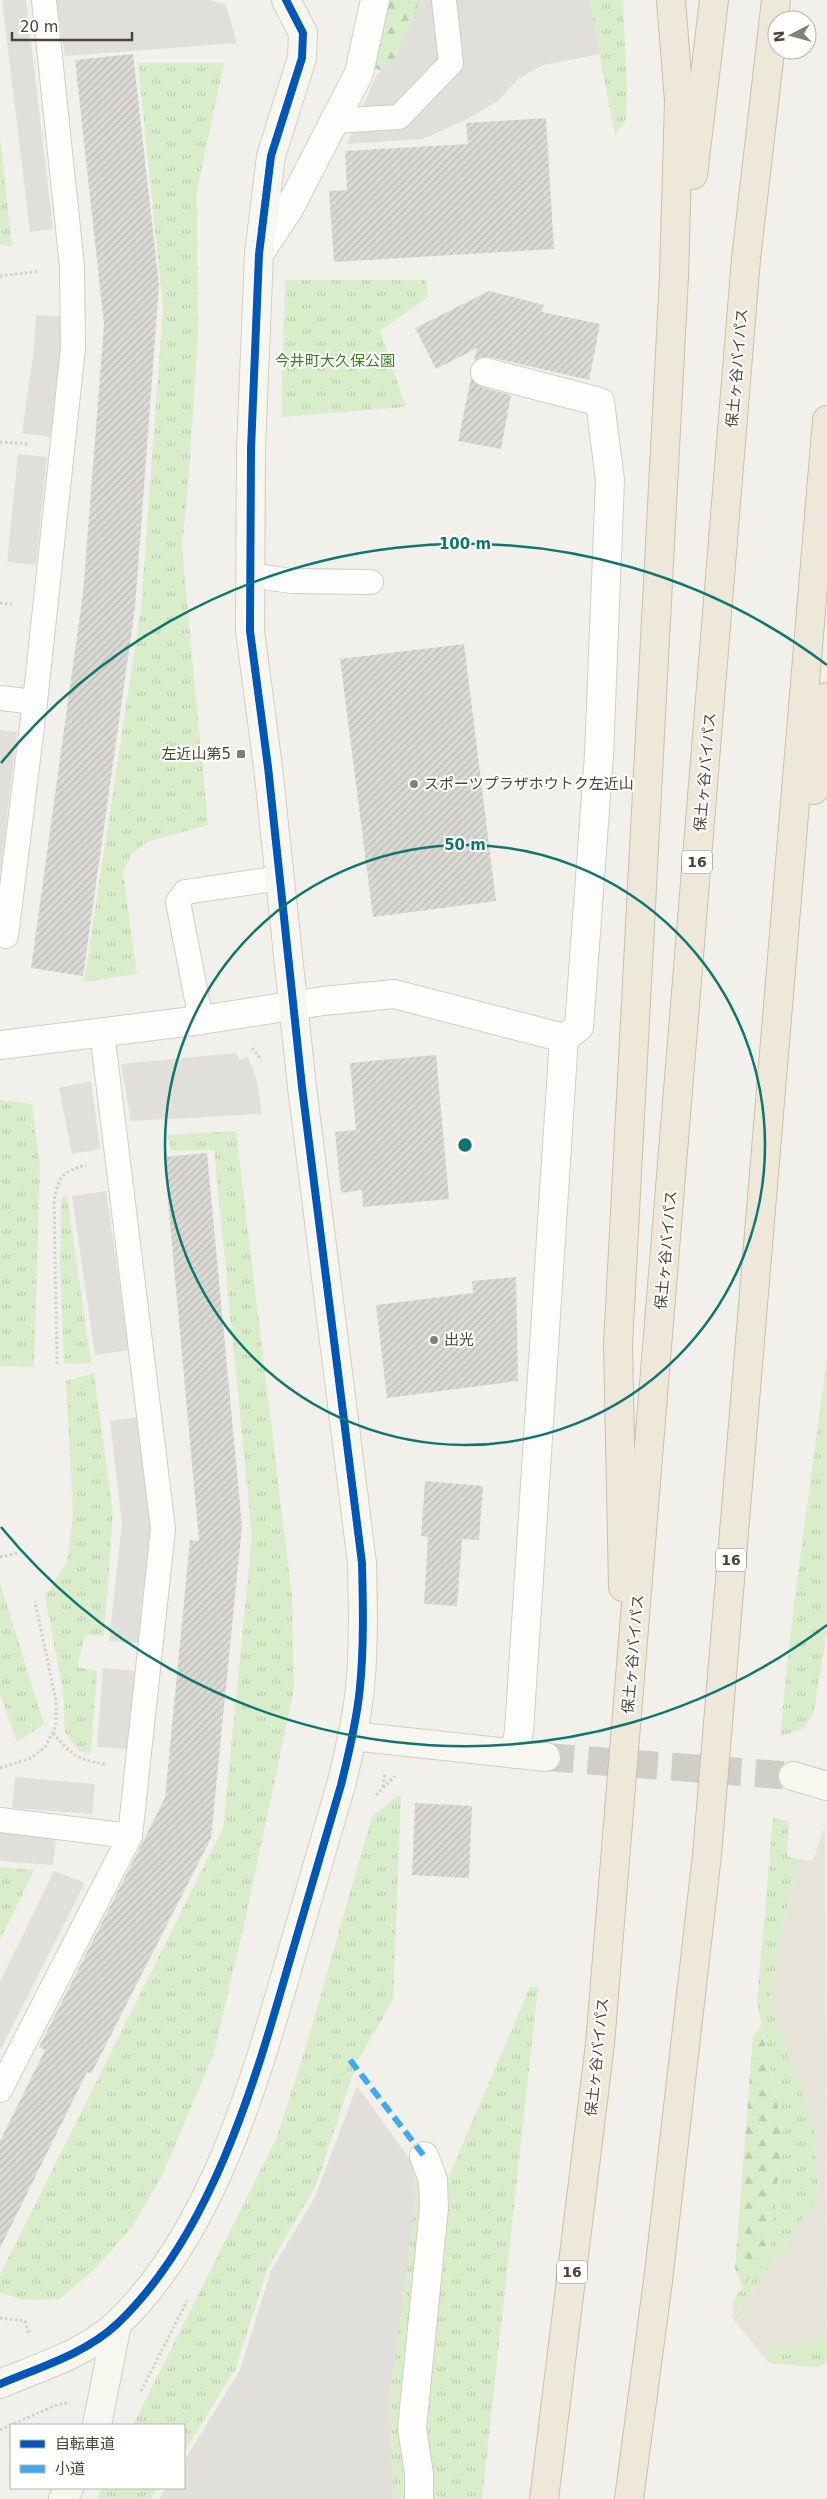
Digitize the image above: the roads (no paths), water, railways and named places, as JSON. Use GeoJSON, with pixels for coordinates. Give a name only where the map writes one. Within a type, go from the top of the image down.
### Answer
{"type":"FeatureCollection","features":[{"type":"Feature","properties":{"kind":"highway"},"geometry":{"type":"LineString","coordinates":[[626,1724],[618,1345],[667,438],[679,101],[671,0]]}},
{"type":"Feature","properties":{"kind":"highway"},"geometry":{"type":"LineString","coordinates":[[667,438],[681,270],[714,0]]}},
{"type":"Feature","properties":{"kind":"highway","name":"保土ヶ谷バイパス"},"geometry":{"type":"LineString","coordinates":[[544,2499],[600,2044],[746,259],[776,0]]}},
{"type":"Feature","properties":{"kind":"highway","name":"16"},"geometry":{"type":"LineString","coordinates":[[630,2499],[660,2262],[707,1855],[827,420]]}},
{"type":"Feature","properties":{"kind":"highway"},"geometry":{"type":"LineString","coordinates":[[774,1064],[827,697]]}},
{"type":"Feature","properties":{"kind":"street"},"geometry":{"type":"LineString","coordinates":[[0,2384],[84,2348],[117,2324],[156,2279],[195,2220],[243,2114],[316,1872],[352,1736],[360,1688],[363,1627],[362,1563],[304,1106],[280,878],[250,631],[251,449],[259,254],[271,156],[302,58],[303,33],[286,0]]}},
{"type":"Feature","properties":{"kind":"street"},"geometry":{"type":"LineString","coordinates":[[259,254],[289,209],[359,74],[375,0]]}},
{"type":"Feature","properties":{"kind":"street"},"geometry":{"type":"LineString","coordinates":[[485,372],[600,402],[610,480],[599,755],[579,1027],[564,1038]]}},
{"type":"Feature","properties":{"kind":"street"},"geometry":{"type":"LineString","coordinates":[[0,1046],[394,994],[564,1038]]}},
{"type":"Feature","properties":{"kind":"street"},"geometry":{"type":"LineString","coordinates":[[515,1754],[519,1731],[564,1038]]}},
{"type":"Feature","properties":{"kind":"street"},"geometry":{"type":"LineString","coordinates":[[352,1736],[546,1757]]}},
{"type":"Feature","properties":{"kind":"street"},"geometry":{"type":"LineString","coordinates":[[794,1776],[827,1786]]}},
{"type":"Feature","properties":{"kind":"street"},"geometry":{"type":"LineString","coordinates":[[419,2499],[419,2474],[412,2428],[434,2208],[433,2180],[424,2156]]}},
{"type":"Feature","properties":{"kind":"street"},"geometry":{"type":"LineString","coordinates":[[97,2424],[117,2324]]}},
{"type":"Feature","properties":{"kind":"lane"},"geometry":{"type":"LineString","coordinates":[[6,936],[35,702],[73,348],[72,266],[44,0]]}},
{"type":"Feature","properties":{"kind":"lane"},"geometry":{"type":"LineString","coordinates":[[334,121],[399,117],[451,63],[444,0]]}},
{"type":"Feature","properties":{"kind":"lane"},"geometry":{"type":"LineString","coordinates":[[249,575],[291,581],[371,582]]}},
{"type":"Feature","properties":{"kind":"lane"},"geometry":{"type":"LineString","coordinates":[[0,698],[35,702]]}},
{"type":"Feature","properties":{"kind":"lane"},"geometry":{"type":"LineString","coordinates":[[201,1020],[178,902],[185,892],[280,878]]}},
{"type":"Feature","properties":{"kind":"lane"},"geometry":{"type":"LineString","coordinates":[[0,2090],[130,1836],[163,1529],[102,1032]]}},
{"type":"Feature","properties":{"kind":"lane"},"geometry":{"type":"LineString","coordinates":[[0,1820],[130,1836]]}},
{"type":"Feature","properties":{"kind":"tunnel"},"geometry":{"type":"LineString","coordinates":[[546,1757],[793,1776]]}},
{"type":"Feature","properties":{"kind":"place","name":"左近山第5"},"geometry":{"type":"Point","coordinates":[241,754]}},
{"type":"Feature","properties":{"kind":"place","name":"スポーツプラザホウトク左近山"},"geometry":{"type":"Point","coordinates":[414,784]}},
{"type":"Feature","properties":{"kind":"place","name":"出光"},"geometry":{"type":"Point","coordinates":[434,1340]}},
{"type":"Feature","properties":{"kind":"park label","name":"今井町大久保公園"},"geometry":{"type":"Point","coordinates":[335,361]}}]}
